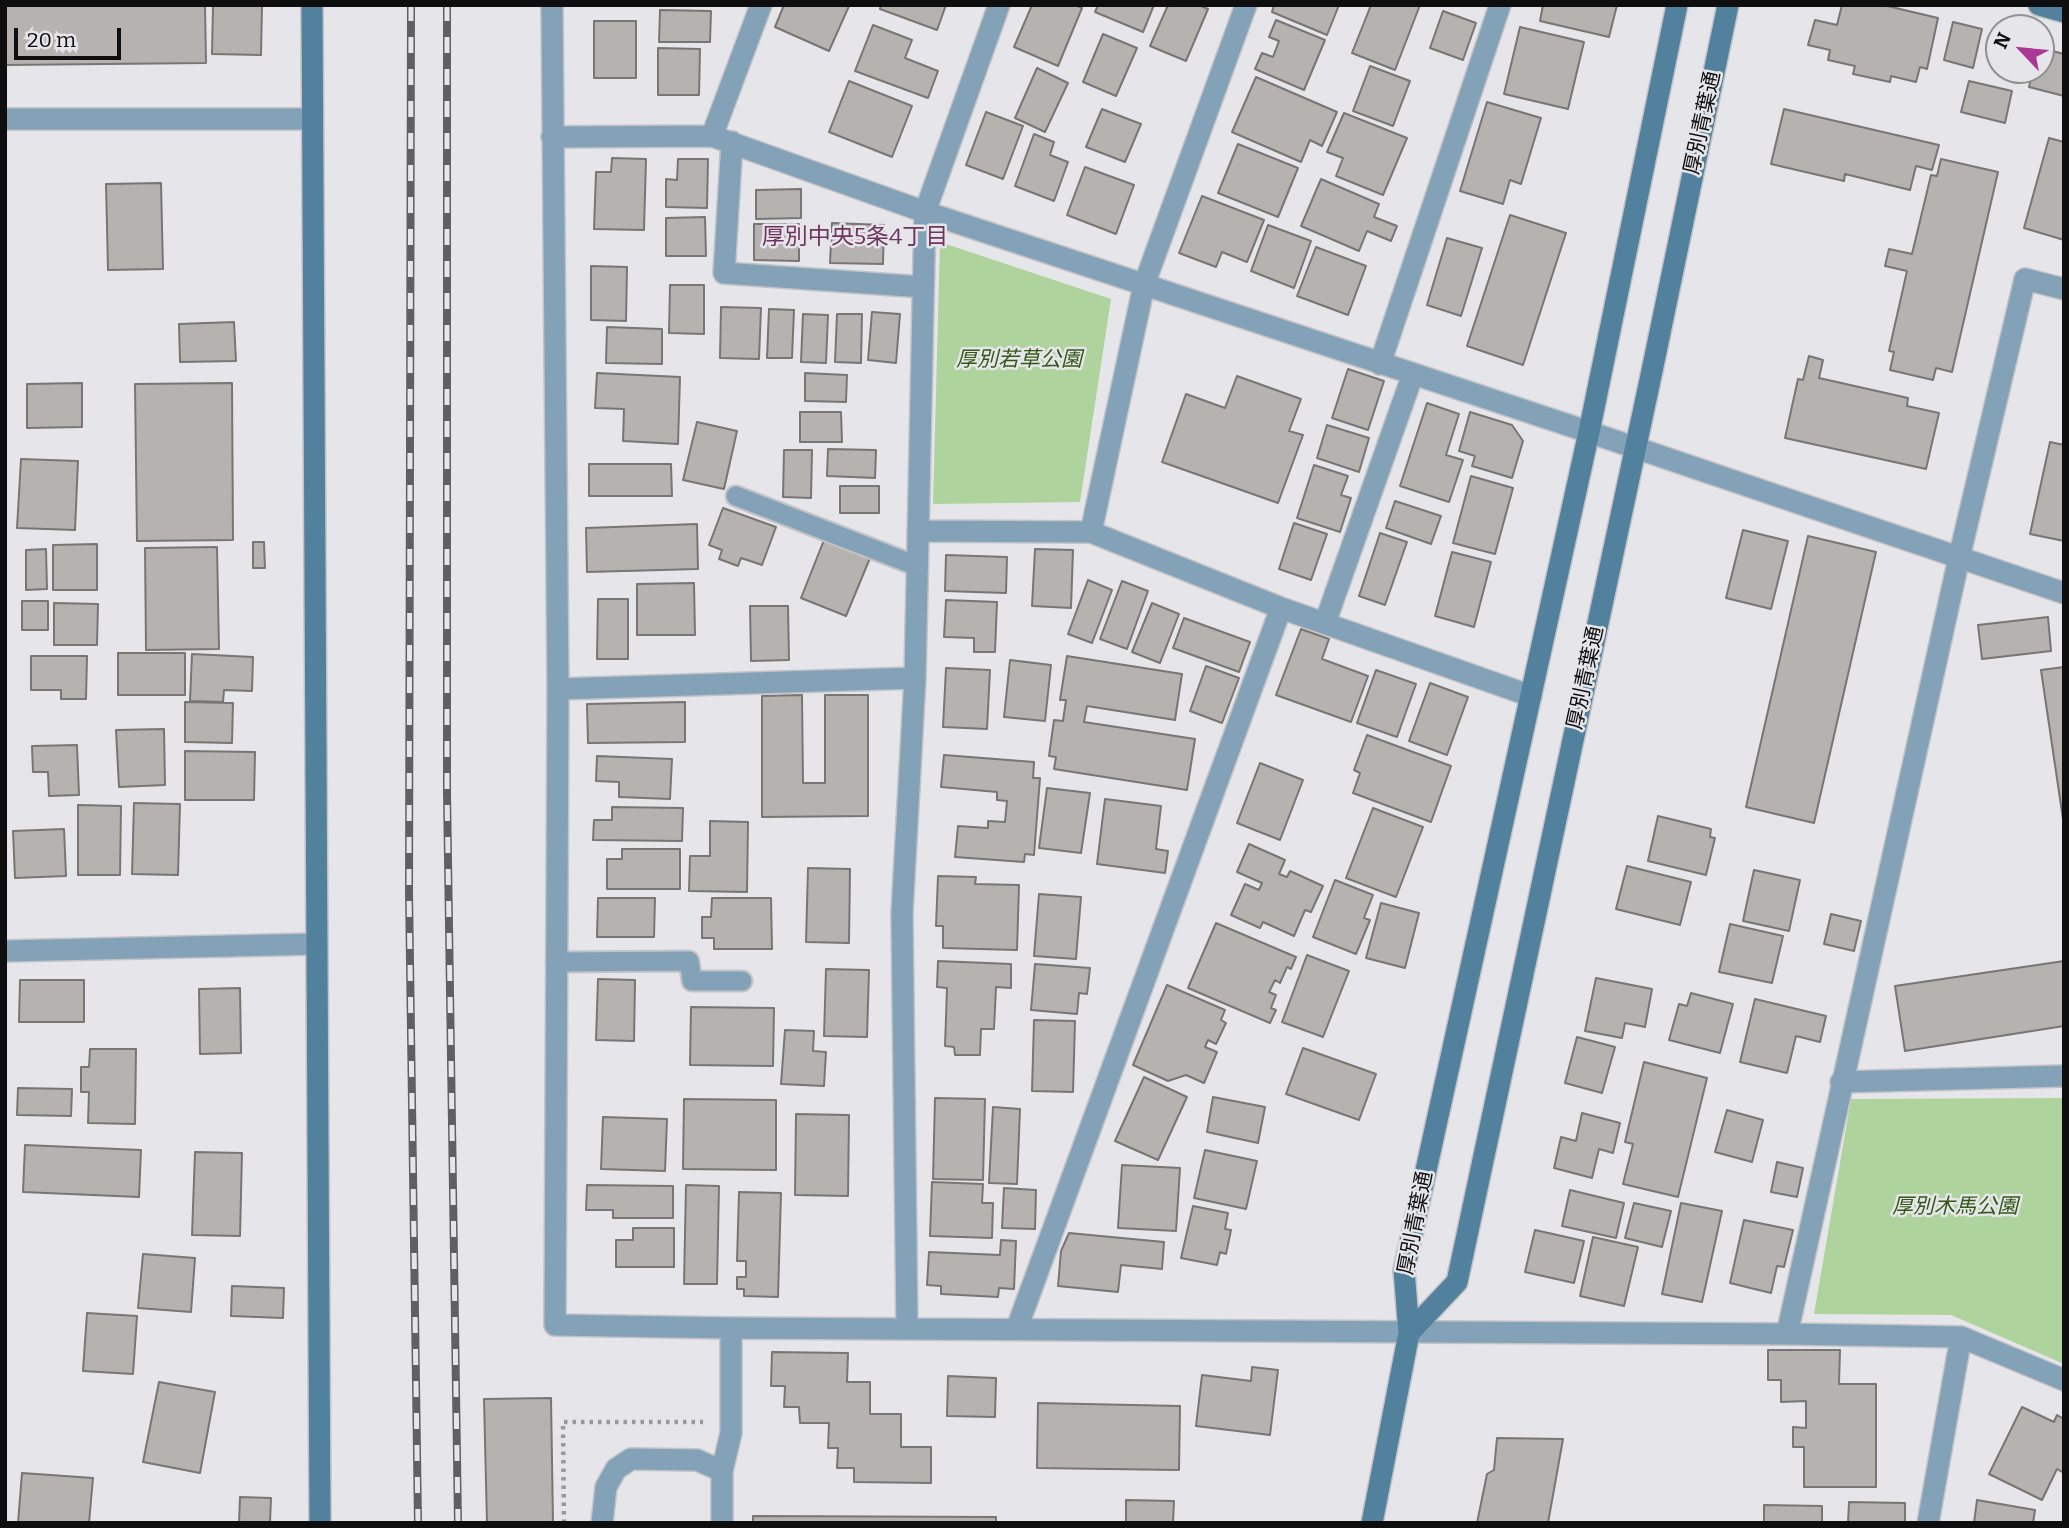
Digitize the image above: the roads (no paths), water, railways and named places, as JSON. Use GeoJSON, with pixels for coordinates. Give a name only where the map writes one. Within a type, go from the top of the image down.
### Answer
{"type":"FeatureCollection","features":[{"type":"Feature","properties":{"kind":"street"},"geometry":{"type":"LineString","coordinates":[[312,5],[320,1523]]}},
{"type":"Feature","properties":{"kind":"street"},"geometry":{"type":"LineString","coordinates":[[552,5],[558,689],[555,1325],[1961,1337],[2064,1380]]}},
{"type":"Feature","properties":{"kind":"street"},"geometry":{"type":"LineString","coordinates":[[761,5],[722,139],[724,273],[923,287]]}},
{"type":"Feature","properties":{"kind":"street"},"geometry":{"type":"LineString","coordinates":[[907,1328],[902,913],[915,678],[925,212],[999,5]]}},
{"type":"Feature","properties":{"kind":"street"},"geometry":{"type":"LineString","coordinates":[[1091,533],[1144,285],[1246,5]]}},
{"type":"Feature","properties":{"kind":"street"},"geometry":{"type":"LineString","coordinates":[[1380,364],[1500,5]]}},
{"type":"Feature","properties":{"kind":"street","name":"厚別青葉通"},"geometry":{"type":"LineString","coordinates":[[1372,1523],[1409,1333],[1404,1270],[1589,432],[1677,5]]}},
{"type":"Feature","properties":{"kind":"street","name":"厚別青葉通"},"geometry":{"type":"LineString","coordinates":[[1409,1333],[1458,1282],[1728,5]]}},
{"type":"Feature","properties":{"kind":"street"},"geometry":{"type":"LineString","coordinates":[[2039,5],[2064,12]]}},
{"type":"Feature","properties":{"kind":"street"},"geometry":{"type":"LineString","coordinates":[[5,119],[312,119]]}},
{"type":"Feature","properties":{"kind":"street"},"geometry":{"type":"LineString","coordinates":[[552,137],[722,139],[925,212],[2064,593]]}},
{"type":"Feature","properties":{"kind":"street"},"geometry":{"type":"LineString","coordinates":[[1787,1334],[1959,558],[2025,279],[2064,289]]}},
{"type":"Feature","properties":{"kind":"street"},"geometry":{"type":"LineString","coordinates":[[1325,623],[1413,374]]}},
{"type":"Feature","properties":{"kind":"street"},"geometry":{"type":"LineString","coordinates":[[918,531],[1091,533],[1281,608],[1531,696]]}},
{"type":"Feature","properties":{"kind":"street"},"geometry":{"type":"LineString","coordinates":[[1017,1328],[1281,608]]}},
{"type":"Feature","properties":{"kind":"street"},"geometry":{"type":"LineString","coordinates":[[558,689],[915,678]]}},
{"type":"Feature","properties":{"kind":"street"},"geometry":{"type":"LineString","coordinates":[[5,951],[317,944]]}},
{"type":"Feature","properties":{"kind":"street"},"geometry":{"type":"LineString","coordinates":[[1841,1082],[2064,1076]]}},
{"type":"Feature","properties":{"kind":"street"},"geometry":{"type":"LineString","coordinates":[[722,1523],[722,1471],[731,1433],[731,1328]]}},
{"type":"Feature","properties":{"kind":"street"},"geometry":{"type":"LineString","coordinates":[[1928,1523],[1961,1337]]}},
{"type":"Feature","properties":{"kind":"street"},"geometry":{"type":"LineString","coordinates":[[602,1523],[606,1487],[616,1469],[631,1459],[697,1460],[722,1471]]}},
{"type":"Feature","properties":{"kind":"lane"},"geometry":{"type":"LineString","coordinates":[[736,496],[917,566]]}},
{"type":"Feature","properties":{"kind":"lane"},"geometry":{"type":"LineString","coordinates":[[556,962],[689,961],[692,981],[742,981]]}},
{"type":"Feature","properties":{"kind":"railway"},"geometry":{"type":"LineString","coordinates":[[411,5],[409,892],[418,1523]]}},
{"type":"Feature","properties":{"kind":"railway"},"geometry":{"type":"LineString","coordinates":[[447,5],[447,792],[458,1523]]}},
{"type":"Feature","properties":{"kind":"district","name":"厚別中央5条4丁目"},"geometry":{"type":"Point","coordinates":[855,238]}},
{"type":"Feature","properties":{"kind":"park label","name":"厚別若草公園"},"geometry":{"type":"Point","coordinates":[1019,360]}},
{"type":"Feature","properties":{"kind":"park label","name":"厚別木馬公園"},"geometry":{"type":"Point","coordinates":[1955,1207]}}]}
